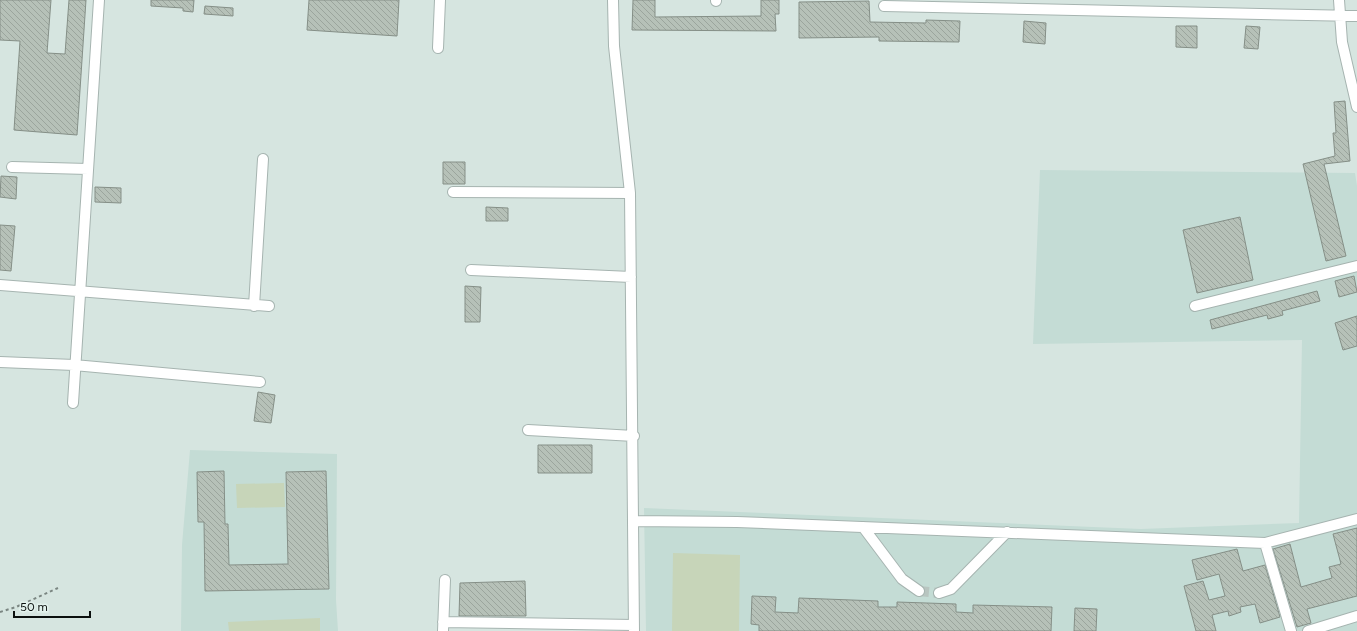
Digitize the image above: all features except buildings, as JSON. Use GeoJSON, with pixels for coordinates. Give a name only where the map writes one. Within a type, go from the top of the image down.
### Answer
{"type":"FeatureCollection","features":[{"type":"Feature","properties":{"kind":"street"},"geometry":{"type":"LineString","coordinates":[[73,403],[74,365],[99,0]]}},
{"type":"Feature","properties":{"kind":"street"},"geometry":{"type":"LineString","coordinates":[[438,48],[440,0]]}},
{"type":"Feature","properties":{"kind":"street"},"geometry":{"type":"LineString","coordinates":[[445,580],[443,626],[634,628],[634,436],[630,193],[614,46],[613,0]]}},
{"type":"Feature","properties":{"kind":"street"},"geometry":{"type":"LineString","coordinates":[[1339,0],[1342,42],[1357,107]]}},
{"type":"Feature","properties":{"kind":"street"},"geometry":{"type":"LineString","coordinates":[[884,6],[1357,16]]}},
{"type":"Feature","properties":{"kind":"street"},"geometry":{"type":"LineString","coordinates":[[254,306],[263,159]]}},
{"type":"Feature","properties":{"kind":"street"},"geometry":{"type":"LineString","coordinates":[[12,168],[88,169]]}},
{"type":"Feature","properties":{"kind":"street"},"geometry":{"type":"LineString","coordinates":[[453,192],[630,193]]}},
{"type":"Feature","properties":{"kind":"street"},"geometry":{"type":"LineString","coordinates":[[1195,306],[1357,266]]}},
{"type":"Feature","properties":{"kind":"street"},"geometry":{"type":"LineString","coordinates":[[470,270],[632,277]]}},
{"type":"Feature","properties":{"kind":"street"},"geometry":{"type":"LineString","coordinates":[[0,285],[269,306]]}},
{"type":"Feature","properties":{"kind":"street"},"geometry":{"type":"LineString","coordinates":[[0,362],[74,365],[260,382]]}},
{"type":"Feature","properties":{"kind":"street"},"geometry":{"type":"LineString","coordinates":[[528,430],[634,436]]}},
{"type":"Feature","properties":{"kind":"street"},"geometry":{"type":"LineString","coordinates":[[633,521],[737,522],[1265,543],[1357,519]]}},
{"type":"Feature","properties":{"kind":"street"},"geometry":{"type":"LineString","coordinates":[[863,527],[902,579],[919,591]]}},
{"type":"Feature","properties":{"kind":"street"},"geometry":{"type":"LineString","coordinates":[[939,593],[951,589],[1007,532]]}},
{"type":"Feature","properties":{"kind":"street"},"geometry":{"type":"LineString","coordinates":[[1265,543],[1291,631]]}},
{"type":"Feature","properties":{"kind":"street"},"geometry":{"type":"LineString","coordinates":[[1308,631],[1357,616]]}},
{"type":"Feature","properties":{"kind":"path"},"geometry":{"type":"LineString","coordinates":[[0,612],[16,607],[58,588]]}},
{"type":"Feature","properties":{"kind":"shaded area"},"geometry":{"type":"Polygon","coordinates":[[[1040,170],[1355,173],[1357,186],[1357,631],[646,631],[644,508],[1141,529],[1299,523],[1302,340],[1033,344],[1040,170]]]}},
{"type":"Feature","properties":{"kind":"shaded area"},"geometry":{"type":"Polygon","coordinates":[[[190,450],[337,454],[336,600],[338,631],[181,631],[182,545],[190,450]]]}},
{"type":"Feature","properties":{"kind":"green space"},"geometry":{"type":"Polygon","coordinates":[[[284,483],[285,507],[237,508],[236,484],[284,483]]]}},
{"type":"Feature","properties":{"kind":"green space"},"geometry":{"type":"Polygon","coordinates":[[[673,553],[740,555],[739,631],[672,631],[673,553]]]}},
{"type":"Feature","properties":{"kind":"green space"},"geometry":{"type":"Polygon","coordinates":[[[320,618],[320,631],[229,631],[228,622],[320,618]]]}},
{"type":"Feature","properties":{"kind":"tunnel"},"geometry":{"type":"LineString","coordinates":[[919,591],[939,593]]}}]}
